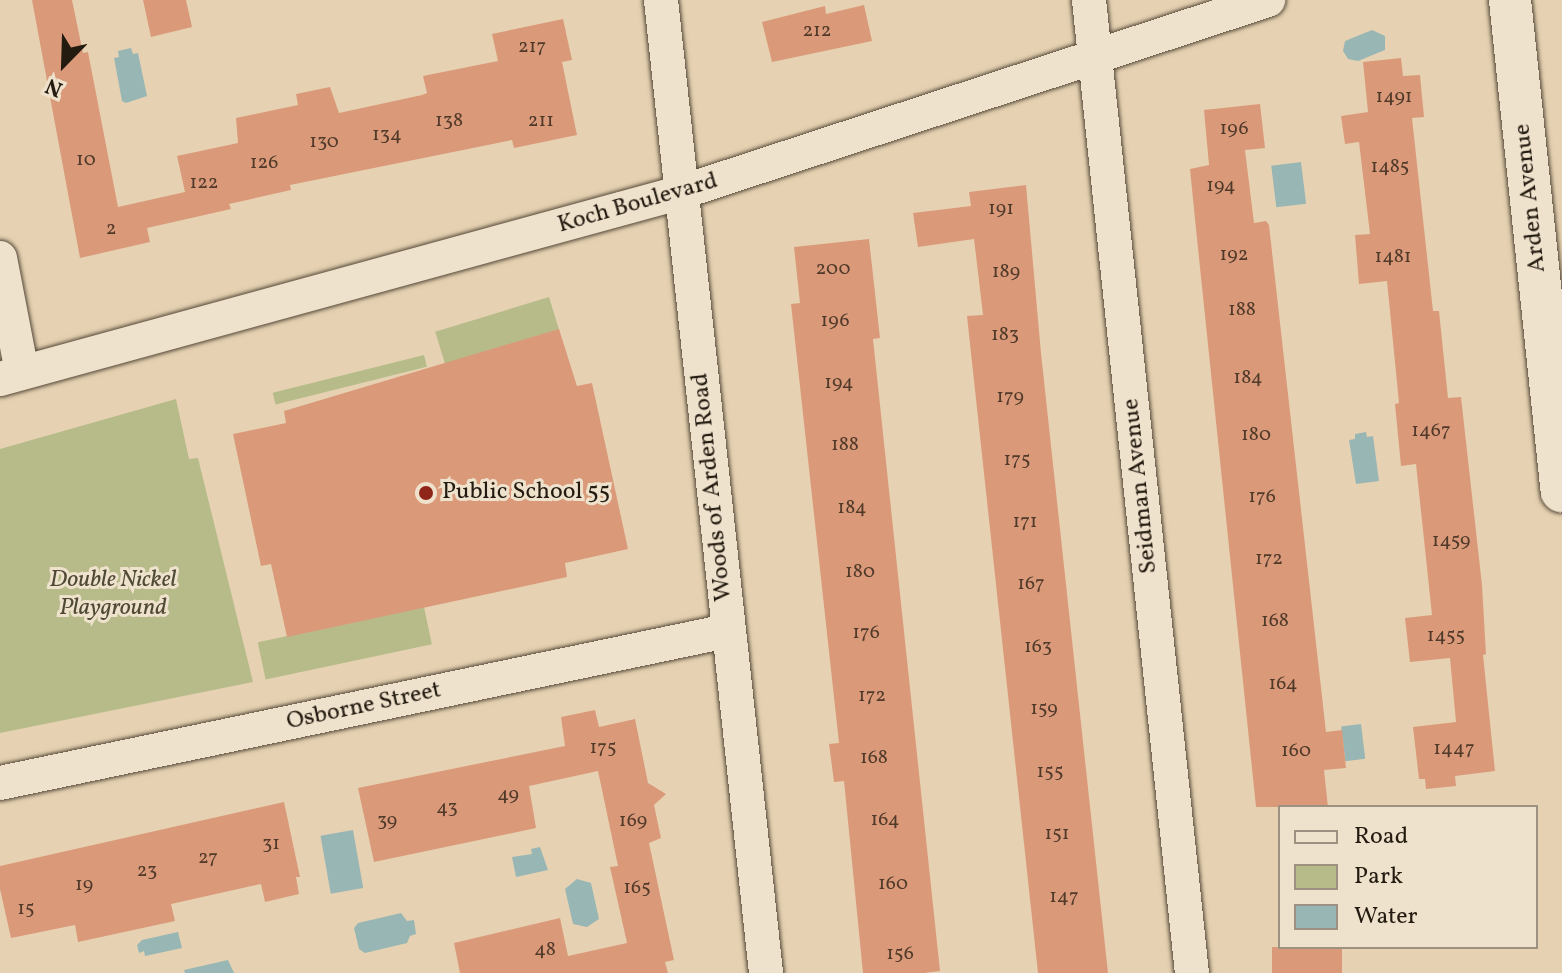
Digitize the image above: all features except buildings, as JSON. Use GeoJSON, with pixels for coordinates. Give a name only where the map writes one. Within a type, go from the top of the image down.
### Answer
{"type":"FeatureCollection","features":[{"type":"Feature","properties":{"kind":"street","name":"Woods of Arden Road"},"geometry":{"type":"LineString","coordinates":[[661,0],[766,973]]}},
{"type":"Feature","properties":{"kind":"street","name":"Seidman Avenue"},"geometry":{"type":"LineString","coordinates":[[1089,0],[1192,973]]}},
{"type":"Feature","properties":{"kind":"street","name":"Koch Boulevard"},"geometry":{"type":"LineString","coordinates":[[11,375],[682,192],[1268,0]]}},
{"type":"Feature","properties":{"kind":"street","name":"Arden Avenue"},"geometry":{"type":"LineString","coordinates":[[1510,0],[1552,296],[1562,491]]}},
{"type":"Feature","properties":{"kind":"street"},"geometry":{"type":"LineString","coordinates":[[0,258],[11,375]]}},
{"type":"Feature","properties":{"kind":"street","name":"Osborne Street"},"geometry":{"type":"LineString","coordinates":[[0,783],[727,631]]}},
{"type":"Feature","properties":{"kind":"green space"},"geometry":{"type":"Polygon","coordinates":[[[549,297],[559,330],[445,364],[435,332],[549,297]]]}},
{"type":"Feature","properties":{"kind":"green space"},"geometry":{"type":"Polygon","coordinates":[[[424,355],[427,367],[276,404],[273,393],[424,355]]]}},
{"type":"Feature","properties":{"kind":"green space","name":"Double Nickel Playground"},"geometry":{"type":"Polygon","coordinates":[[[176,399],[189,459],[198,458],[253,682],[0,733],[0,449],[176,399]]]}},
{"type":"Feature","properties":{"kind":"green space"},"geometry":{"type":"Polygon","coordinates":[[[424,607],[432,644],[266,680],[258,642],[424,607]]]}},
{"type":"Feature","properties":{"kind":"water"},"geometry":{"type":"Polygon","coordinates":[[[1372,30],[1385,36],[1385,50],[1358,61],[1348,59],[1343,51],[1345,41],[1372,30]]]}},
{"type":"Feature","properties":{"kind":"water"},"geometry":{"type":"Polygon","coordinates":[[[131,48],[133,54],[138,53],[147,96],[126,103],[122,101],[114,58],[119,57],[118,51],[131,48]]]}},
{"type":"Feature","properties":{"kind":"water"},"geometry":{"type":"Polygon","coordinates":[[[1301,162],[1306,204],[1276,207],[1271,166],[1301,162]]]}},
{"type":"Feature","properties":{"kind":"water"},"geometry":{"type":"Polygon","coordinates":[[[1366,432],[1367,437],[1373,436],[1379,481],[1356,484],[1349,440],[1355,439],[1355,434],[1366,432]]]}},
{"type":"Feature","properties":{"kind":"water"},"geometry":{"type":"Polygon","coordinates":[[[1361,724],[1365,759],[1345,761],[1341,726],[1361,724]]]}},
{"type":"Feature","properties":{"kind":"water"},"geometry":{"type":"Polygon","coordinates":[[[353,830],[363,888],[331,894],[321,836],[353,830]]]}},
{"type":"Feature","properties":{"kind":"water"},"geometry":{"type":"Polygon","coordinates":[[[540,847],[548,870],[516,877],[512,857],[532,854],[531,849],[540,847]]]}},
{"type":"Feature","properties":{"kind":"water"},"geometry":{"type":"Polygon","coordinates":[[[577,879],[591,883],[599,919],[587,927],[573,924],[565,889],[577,879]]]}},
{"type":"Feature","properties":{"kind":"water"},"geometry":{"type":"Polygon","coordinates":[[[401,913],[407,921],[414,920],[416,934],[410,936],[407,943],[365,953],[359,949],[354,928],[358,923],[401,913]]]}},
{"type":"Feature","properties":{"kind":"water"},"geometry":{"type":"Polygon","coordinates":[[[178,932],[182,948],[145,956],[144,951],[139,953],[137,945],[142,940],[178,932]]]}},
{"type":"Feature","properties":{"kind":"water"},"geometry":{"type":"Polygon","coordinates":[[[228,960],[234,973],[185,973],[184,970],[228,960]]]}},
{"type":"Feature","properties":{"kind":"place","name":"Public School 55"},"geometry":{"type":"Point","coordinates":[426,493]}}]}
